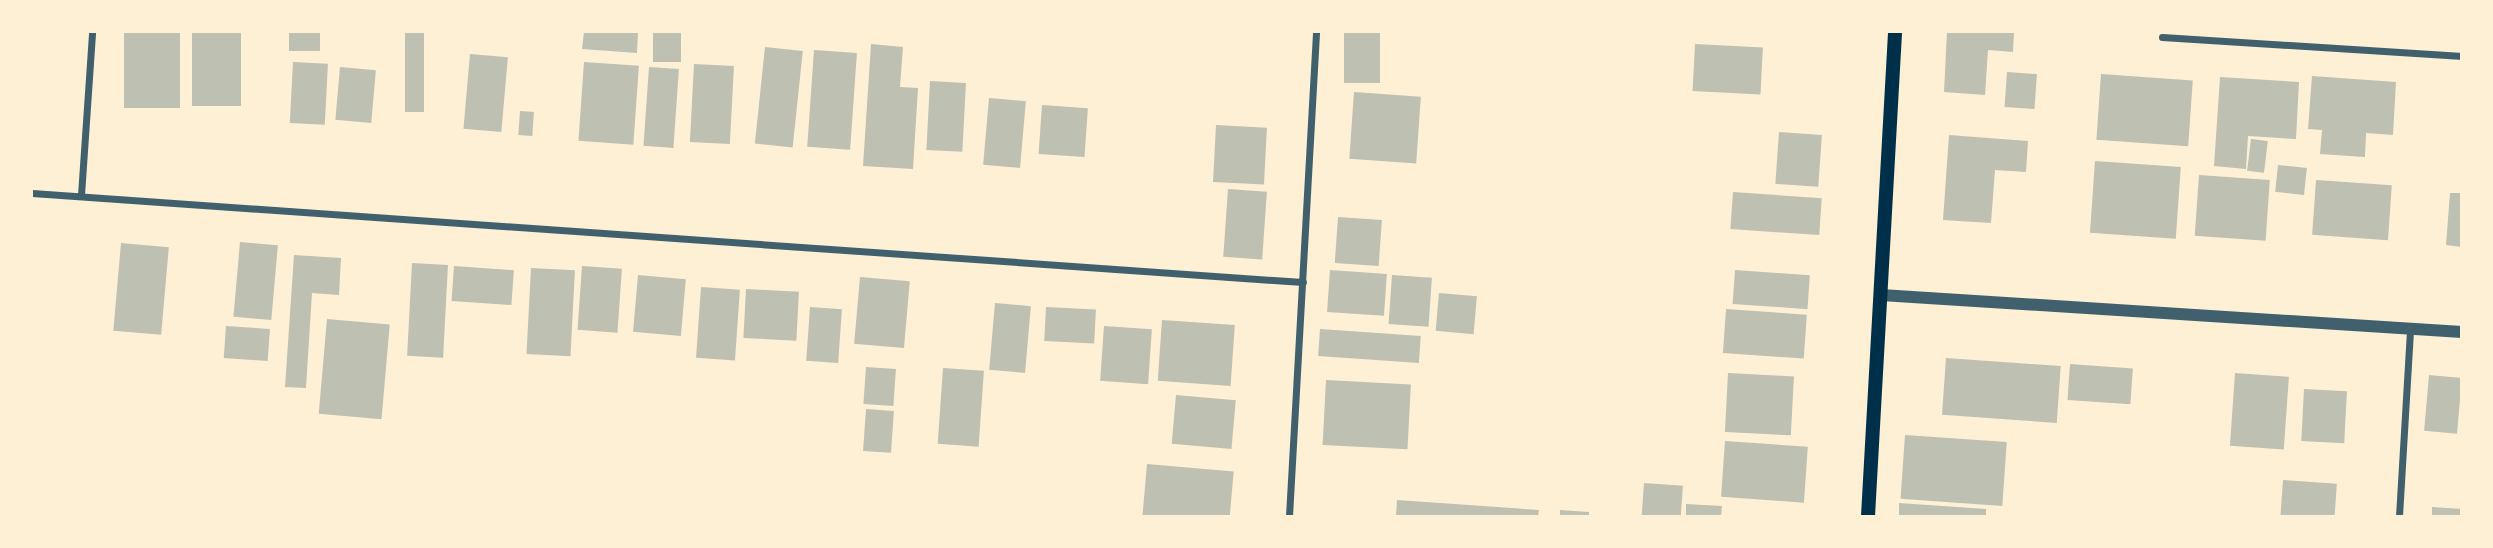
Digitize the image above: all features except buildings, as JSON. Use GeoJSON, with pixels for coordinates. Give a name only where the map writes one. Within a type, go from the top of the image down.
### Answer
{"type":"FeatureCollection","features":[{"type":"Feature","properties":{"kind":"main road"},"geometry":{"type":"LineString","coordinates":[[1868,516],[1895,32]]}},
{"type":"Feature","properties":{"kind":"street"},"geometry":{"type":"LineString","coordinates":[[81,195],[92,32]]}},
{"type":"Feature","properties":{"kind":"street"},"geometry":{"type":"LineString","coordinates":[[1289,516],[1316,32]]}},
{"type":"Feature","properties":{"kind":"street"},"geometry":{"type":"LineString","coordinates":[[2253,32],[2253,42]]}},
{"type":"Feature","properties":{"kind":"street"},"geometry":{"type":"LineString","coordinates":[[2162,37],[2462,56]]}},
{"type":"Feature","properties":{"kind":"street"},"geometry":{"type":"LineString","coordinates":[[32,193],[1303,282]]}},
{"type":"Feature","properties":{"kind":"street"},"geometry":{"type":"LineString","coordinates":[[1881,295],[2462,332]]}},
{"type":"Feature","properties":{"kind":"street"},"geometry":{"type":"LineString","coordinates":[[2399,516],[2410,329]]}}]}
